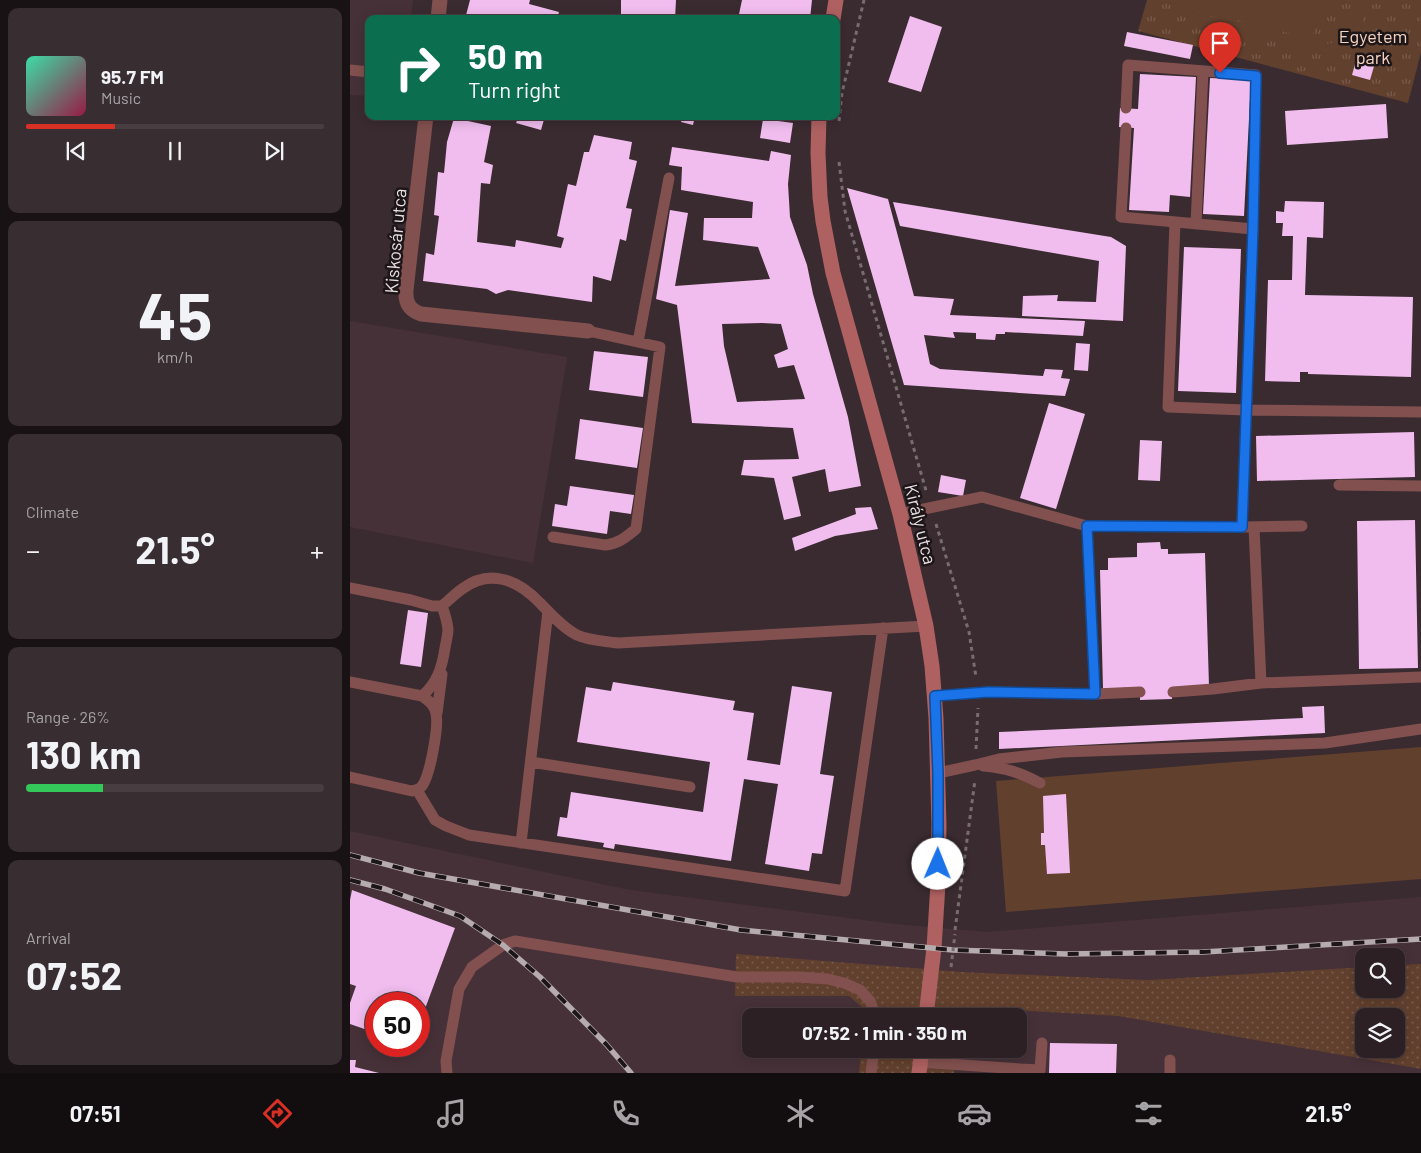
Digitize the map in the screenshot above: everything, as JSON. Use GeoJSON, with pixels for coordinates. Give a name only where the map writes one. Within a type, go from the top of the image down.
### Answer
{"type":"FeatureCollection","features":[{"type":"Feature","properties":{"kind":"main road"},"geometry":{"type":"LineString","coordinates":[[833,15],[836,0]]}},
{"type":"Feature","properties":{"kind":"main road","name":"Király utca"},"geometry":{"type":"LineString","coordinates":[[819,120],[820,197],[833,273],[900,514],[926,626],[935,696],[938,773],[938,884],[934,948],[927,1008]]}},
{"type":"Feature","properties":{"kind":"street"},"geometry":{"type":"LineString","coordinates":[[438,15],[440,0]]}},
{"type":"Feature","properties":{"kind":"street","name":"Kiskosár utca"},"geometry":{"type":"LineString","coordinates":[[426,120],[406,290],[408,305],[415,312],[421,314],[588,330]]}},
{"type":"Feature","properties":{"kind":"lane"},"geometry":{"type":"LineString","coordinates":[[1126,108],[1128,66],[1256,76],[1253,229],[1242,527]]}},
{"type":"Feature","properties":{"kind":"lane"},"geometry":{"type":"LineString","coordinates":[[350,70],[365,72]]}},
{"type":"Feature","properties":{"kind":"lane"},"geometry":{"type":"LineString","coordinates":[[1196,224],[1203,71]]}},
{"type":"Feature","properties":{"kind":"lane"},"geometry":{"type":"LineString","coordinates":[[1126,128],[1121,218],[1253,229]]}},
{"type":"Feature","properties":{"kind":"lane"},"geometry":{"type":"LineString","coordinates":[[638,342],[669,178]]}},
{"type":"Feature","properties":{"kind":"lane"},"geometry":{"type":"LineString","coordinates":[[1175,222],[1168,407],[1421,412]]}},
{"type":"Feature","properties":{"kind":"lane"},"geometry":{"type":"LineString","coordinates":[[553,537],[605,545],[622,540],[636,529],[660,347],[588,330]]}},
{"type":"Feature","properties":{"kind":"lane"},"geometry":{"type":"LineString","coordinates":[[1339,485],[1421,486]]}},
{"type":"Feature","properties":{"kind":"lane"},"geometry":{"type":"LineString","coordinates":[[900,514],[982,497],[1087,526],[1302,526]]}},
{"type":"Feature","properties":{"kind":"lane"},"geometry":{"type":"LineString","coordinates":[[1087,526],[1095,694]]}},
{"type":"Feature","properties":{"kind":"lane"},"geometry":{"type":"LineString","coordinates":[[1254,527],[1261,683]]}},
{"type":"Feature","properties":{"kind":"lane"},"geometry":{"type":"LineString","coordinates":[[350,588],[432,606],[442,606],[463,588],[482,579],[492,577],[514,583],[533,596],[576,635],[618,643],[926,626]]}},
{"type":"Feature","properties":{"kind":"lane"},"geometry":{"type":"LineString","coordinates":[[350,777],[412,791],[418,790],[422,786],[431,761],[448,630],[442,606]]}},
{"type":"Feature","properties":{"kind":"lane"},"geometry":{"type":"LineString","coordinates":[[521,843],[548,611]]}},
{"type":"Feature","properties":{"kind":"lane"},"geometry":{"type":"LineString","coordinates":[[418,790],[435,820],[469,835],[845,891],[883,628]]}},
{"type":"Feature","properties":{"kind":"lane"},"geometry":{"type":"LineString","coordinates":[[422,696],[431,688],[438,676],[444,657]]}},
{"type":"Feature","properties":{"kind":"lane"},"geometry":{"type":"LineString","coordinates":[[1172,692],[1261,683],[1421,677]]}},
{"type":"Feature","properties":{"kind":"lane"},"geometry":{"type":"LineString","coordinates":[[350,682],[422,696],[432,703],[436,714]]}},
{"type":"Feature","properties":{"kind":"lane"},"geometry":{"type":"LineString","coordinates":[[935,696],[978,693],[1051,692],[1095,694],[1140,692]]}},
{"type":"Feature","properties":{"kind":"lane"},"geometry":{"type":"LineString","coordinates":[[938,773],[999,759],[1062,752],[1325,742],[1421,729]]}},
{"type":"Feature","properties":{"kind":"lane"},"geometry":{"type":"LineString","coordinates":[[530,762],[690,787]]}},
{"type":"Feature","properties":{"kind":"lane"},"geometry":{"type":"LineString","coordinates":[[975,765],[1011,770],[1040,783]]}},
{"type":"Feature","properties":{"kind":"lane"},"geometry":{"type":"LineString","coordinates":[[447,1073],[446,1061],[459,989],[472,967],[503,944],[515,941],[737,977],[828,979],[860,990],[870,1001],[873,1008]]}},
{"type":"Feature","properties":{"kind":"lane"},"geometry":{"type":"LineString","coordinates":[[920,1061],[1022,1071],[1040,1070],[1042,1043]]}},
{"type":"Feature","properties":{"kind":"lane"},"geometry":{"type":"LineString","coordinates":[[871,1073],[873,1058]]}},
{"type":"Feature","properties":{"kind":"lane"},"geometry":{"type":"LineString","coordinates":[[1170,1060],[1170,1073]]}},
{"type":"Feature","properties":{"kind":"path"},"geometry":{"type":"LineString","coordinates":[[840,115],[842,93],[864,0]]}},
{"type":"Feature","properties":{"kind":"path"},"geometry":{"type":"LineString","coordinates":[[839,126],[840,120]]}},
{"type":"Feature","properties":{"kind":"path"},"geometry":{"type":"LineString","coordinates":[[838,153],[845,211],[969,632],[978,693],[974,788],[951,967]]}},
{"type":"Feature","properties":{"kind":"shaded area"},"geometry":{"type":"Polygon","coordinates":[[[350,0],[413,0],[411,15],[365,15],[365,96],[350,95],[350,0]]]}},
{"type":"Feature","properties":{"kind":"shaded area"},"geometry":{"type":"Polygon","coordinates":[[[350,321],[567,357],[533,563],[350,527],[350,321]]]}},
{"type":"Feature","properties":{"kind":"shaded area"},"geometry":{"type":"Polygon","coordinates":[[[350,831],[630,890],[895,924],[987,932],[1421,897],[1421,964],[1405,965],[1405,948],[1355,948],[1355,968],[1148,980],[963,972],[896,967],[735,996],[849,996],[863,1008],[742,1008],[742,1058],[860,1058],[859,1073],[350,1073],[350,831]]]}},
{"type":"Feature","properties":{"kind":"shaded area"},"geometry":{"type":"Polygon","coordinates":[[[1027,1011],[1118,1016],[1421,1069],[1421,1073],[954,1073],[955,1058],[1027,1058],[1027,1011]]]}},
{"type":"Feature","properties":{"kind":"green space","name":"Egyetem park"},"geometry":{"type":"Polygon","coordinates":[[[1147,0],[1421,0],[1421,52],[1408,103],[1138,31],[1147,0]]]}},
{"type":"Feature","properties":{"kind":"green space"},"geometry":{"type":"Polygon","coordinates":[[[1169,0],[1178,0],[1196,13],[1317,45],[1335,42],[1349,33],[1356,18],[1356,0],[1364,0],[1364,12],[1363,22],[1354,39],[1338,50],[1316,53],[1193,20],[1179,12],[1169,0]]]}},
{"type":"Feature","properties":{"kind":"green space"},"geometry":{"type":"Polygon","coordinates":[[[1189,0],[1322,0],[1312,39],[1187,7],[1189,0]]]}},
{"type":"Feature","properties":{"kind":"green space"},"geometry":{"type":"Polygon","coordinates":[[[1421,747],[1421,879],[1006,912],[996,781],[1421,747]]]}},
{"type":"Feature","properties":{"kind":"green space"},"geometry":{"type":"Polygon","coordinates":[[[736,954],[963,972],[1148,980],[1355,968],[1355,998],[1405,998],[1405,965],[1421,964],[1421,1069],[1358,1058],[1405,1058],[1405,1008],[1355,1008],[1355,1057],[1118,1016],[1027,1011],[1027,1008],[863,1008],[849,996],[735,996],[736,954]]]}},
{"type":"Feature","properties":{"kind":"green space"},"geometry":{"type":"Polygon","coordinates":[[[860,1058],[955,1058],[954,1073],[859,1073],[860,1058]]]}},
{"type":"Feature","properties":{"kind":"building"},"geometry":{"type":"Polygon","coordinates":[[[470,0],[530,0],[529,4],[559,12],[558,15],[466,15],[470,0]]]}},
{"type":"Feature","properties":{"kind":"building"},"geometry":{"type":"Polygon","coordinates":[[[621,0],[676,0],[675,15],[621,15],[621,0]]]}},
{"type":"Feature","properties":{"kind":"building"},"geometry":{"type":"Polygon","coordinates":[[[742,0],[812,0],[810,15],[739,15],[742,0]]]}},
{"type":"Feature","properties":{"kind":"building"},"geometry":{"type":"Polygon","coordinates":[[[910,16],[942,27],[921,92],[888,82],[910,16]]]}},
{"type":"Feature","properties":{"kind":"building"},"geometry":{"type":"Polygon","coordinates":[[[1127,32],[1193,45],[1190,59],[1124,46],[1127,32]]]}},
{"type":"Feature","properties":{"kind":"building"},"geometry":{"type":"Polygon","coordinates":[[[1357,57],[1375,63],[1370,80],[1352,75],[1357,57]]]}},
{"type":"Feature","properties":{"kind":"building"},"geometry":{"type":"Polygon","coordinates":[[[1140,74],[1196,77],[1190,197],[1170,195],[1169,212],[1129,210],[1134,128],[1119,127],[1120,108],[1138,109],[1140,74]]]}},
{"type":"Feature","properties":{"kind":"building"},"geometry":{"type":"Polygon","coordinates":[[[1210,78],[1251,80],[1244,216],[1203,214],[1210,78]]]}},
{"type":"Feature","properties":{"kind":"building"},"geometry":{"type":"Polygon","coordinates":[[[1386,104],[1388,138],[1287,145],[1285,111],[1386,104]]]}},
{"type":"Feature","properties":{"kind":"building"},"geometry":{"type":"Polygon","coordinates":[[[453,120],[463,120],[491,126],[484,162],[493,165],[490,184],[481,183],[477,242],[515,247],[516,240],[561,248],[564,238],[557,236],[568,184],[576,186],[584,152],[589,152],[594,135],[632,142],[629,159],[637,161],[626,208],[632,209],[626,241],[620,239],[611,281],[593,276],[592,302],[508,290],[496,294],[487,289],[423,281],[426,253],[434,255],[439,216],[434,215],[438,172],[444,173],[447,142],[453,120]]]}},
{"type":"Feature","properties":{"kind":"building"},"geometry":{"type":"Polygon","coordinates":[[[517,120],[544,120],[541,130],[516,123],[517,120]]]}},
{"type":"Feature","properties":{"kind":"building"},"geometry":{"type":"Polygon","coordinates":[[[682,120],[694,120],[693,125],[681,122],[682,120]]]}},
{"type":"Feature","properties":{"kind":"building"},"geometry":{"type":"Polygon","coordinates":[[[763,120],[793,123],[790,143],[760,138],[763,120]]]}},
{"type":"Feature","properties":{"kind":"building"},"geometry":{"type":"Polygon","coordinates":[[[672,147],[769,161],[771,151],[791,155],[788,184],[790,217],[807,265],[813,294],[848,417],[861,486],[829,492],[825,469],[792,477],[801,516],[784,520],[774,478],[741,475],[744,460],[799,459],[793,428],[692,423],[677,305],[656,299],[670,210],[688,213],[675,286],[770,279],[758,247],[703,240],[704,218],[752,218],[753,202],[681,190],[682,167],[669,165],[672,147]],[[722,324],[724,346],[737,402],[805,399],[794,365],[778,368],[774,355],[788,349],[781,324],[722,324]]]}},
{"type":"Feature","properties":{"kind":"building"},"geometry":{"type":"Polygon","coordinates":[[[847,188],[888,199],[914,296],[954,299],[950,315],[1085,321],[1083,336],[1005,332],[1005,334],[996,334],[995,340],[976,339],[976,333],[953,332],[955,338],[924,335],[930,364],[940,369],[1043,376],[1045,369],[1063,370],[1061,378],[1070,379],[1065,396],[904,385],[847,188]]]}},
{"type":"Feature","properties":{"kind":"building"},"geometry":{"type":"Polygon","coordinates":[[[1285,201],[1324,202],[1323,238],[1307,237],[1305,295],[1413,297],[1411,377],[1308,374],[1308,372],[1300,372],[1300,382],[1265,381],[1268,280],[1292,280],[1293,236],[1282,236],[1283,223],[1276,223],[1276,211],[1284,212],[1285,201]]]}},
{"type":"Feature","properties":{"kind":"building"},"geometry":{"type":"Polygon","coordinates":[[[893,202],[1111,237],[1126,246],[1123,321],[1022,316],[1023,296],[1058,295],[1057,301],[1096,302],[1099,261],[900,226],[893,202]]]}},
{"type":"Feature","properties":{"kind":"building"},"geometry":{"type":"Polygon","coordinates":[[[1184,247],[1241,249],[1236,393],[1178,391],[1184,247]]]}},
{"type":"Feature","properties":{"kind":"building"},"geometry":{"type":"Polygon","coordinates":[[[1076,343],[1090,344],[1088,371],[1074,370],[1076,343]]]}},
{"type":"Feature","properties":{"kind":"building"},"geometry":{"type":"Polygon","coordinates":[[[594,351],[648,357],[643,397],[589,390],[594,351]]]}},
{"type":"Feature","properties":{"kind":"building"},"geometry":{"type":"Polygon","coordinates":[[[1049,403],[1085,414],[1056,509],[1020,498],[1049,403]]]}},
{"type":"Feature","properties":{"kind":"building"},"geometry":{"type":"Polygon","coordinates":[[[580,419],[643,428],[637,468],[575,459],[580,419]]]}},
{"type":"Feature","properties":{"kind":"building"},"geometry":{"type":"Polygon","coordinates":[[[1414,432],[1415,477],[1257,481],[1256,436],[1414,432]]]}},
{"type":"Feature","properties":{"kind":"building"},"geometry":{"type":"Polygon","coordinates":[[[1140,440],[1162,441],[1160,481],[1138,480],[1140,440]]]}},
{"type":"Feature","properties":{"kind":"building"},"geometry":{"type":"Polygon","coordinates":[[[941,475],[966,480],[963,496],[938,492],[941,475]]]}},
{"type":"Feature","properties":{"kind":"building"},"geometry":{"type":"Polygon","coordinates":[[[570,486],[634,495],[631,514],[610,511],[607,534],[552,526],[555,504],[567,506],[570,486]]]}},
{"type":"Feature","properties":{"kind":"building"},"geometry":{"type":"Polygon","coordinates":[[[871,507],[878,529],[835,536],[795,551],[792,538],[856,514],[855,508],[871,507]]]}},
{"type":"Feature","properties":{"kind":"building"},"geometry":{"type":"Polygon","coordinates":[[[1415,520],[1418,668],[1359,669],[1357,521],[1415,520]]]}},
{"type":"Feature","properties":{"kind":"building"},"geometry":{"type":"Polygon","coordinates":[[[1160,542],[1161,549],[1168,549],[1168,554],[1205,553],[1209,686],[1172,687],[1172,699],[1140,700],[1140,687],[1103,689],[1100,570],[1108,570],[1108,558],[1137,557],[1137,543],[1160,542]]]}},
{"type":"Feature","properties":{"kind":"building"},"geometry":{"type":"Polygon","coordinates":[[[408,610],[428,613],[421,667],[400,664],[408,610]]]}},
{"type":"Feature","properties":{"kind":"building"},"geometry":{"type":"Polygon","coordinates":[[[613,682],[735,701],[733,710],[754,713],[747,760],[780,765],[792,686],[832,692],[820,774],[834,776],[822,854],[812,853],[809,871],[765,864],[778,784],[744,779],[731,861],[615,844],[614,849],[603,847],[604,843],[557,836],[560,817],[567,818],[571,792],[703,812],[710,762],[577,742],[586,687],[611,691],[613,682]]]}},
{"type":"Feature","properties":{"kind":"building"},"geometry":{"type":"Polygon","coordinates":[[[1324,706],[1325,733],[999,749],[999,732],[1303,718],[1302,707],[1324,706]]]}},
{"type":"Feature","properties":{"kind":"building"},"geometry":{"type":"Polygon","coordinates":[[[1066,794],[1070,873],[1047,874],[1045,845],[1041,845],[1041,833],[1044,833],[1043,796],[1066,794]]]}},
{"type":"Feature","properties":{"kind":"building"},"geometry":{"type":"Polygon","coordinates":[[[352,890],[455,928],[430,995],[430,992],[365,992],[365,1029],[350,1024],[350,1003],[356,986],[350,984],[350,900],[352,890]]]}},
{"type":"Feature","properties":{"kind":"building"},"geometry":{"type":"Polygon","coordinates":[[[1050,1043],[1117,1044],[1116,1073],[1049,1073],[1050,1043]]]}},
{"type":"Feature","properties":{"kind":"building"},"geometry":{"type":"Polygon","coordinates":[[[350,1060],[356,1060],[355,1067],[379,1073],[350,1073],[350,1060]]]}},
{"type":"Feature","properties":{"kind":"railway"},"geometry":{"type":"LineString","coordinates":[[350,855],[419,873],[741,930],[953,950],[1066,954],[1203,952],[1421,939]]}},
{"type":"Feature","properties":{"kind":"railway"},"geometry":{"type":"LineString","coordinates":[[350,880],[385,889],[460,916],[503,945],[540,977],[606,1044],[631,1073]]}},
{"type":"Feature","properties":{"kind":"route"},"geometry":{"type":"LineString","coordinates":[[938,864],[939,826],[935,696],[988,692],[1095,694],[1087,526],[1242,527],[1253,229],[1256,76],[1220,73]]}}]}
